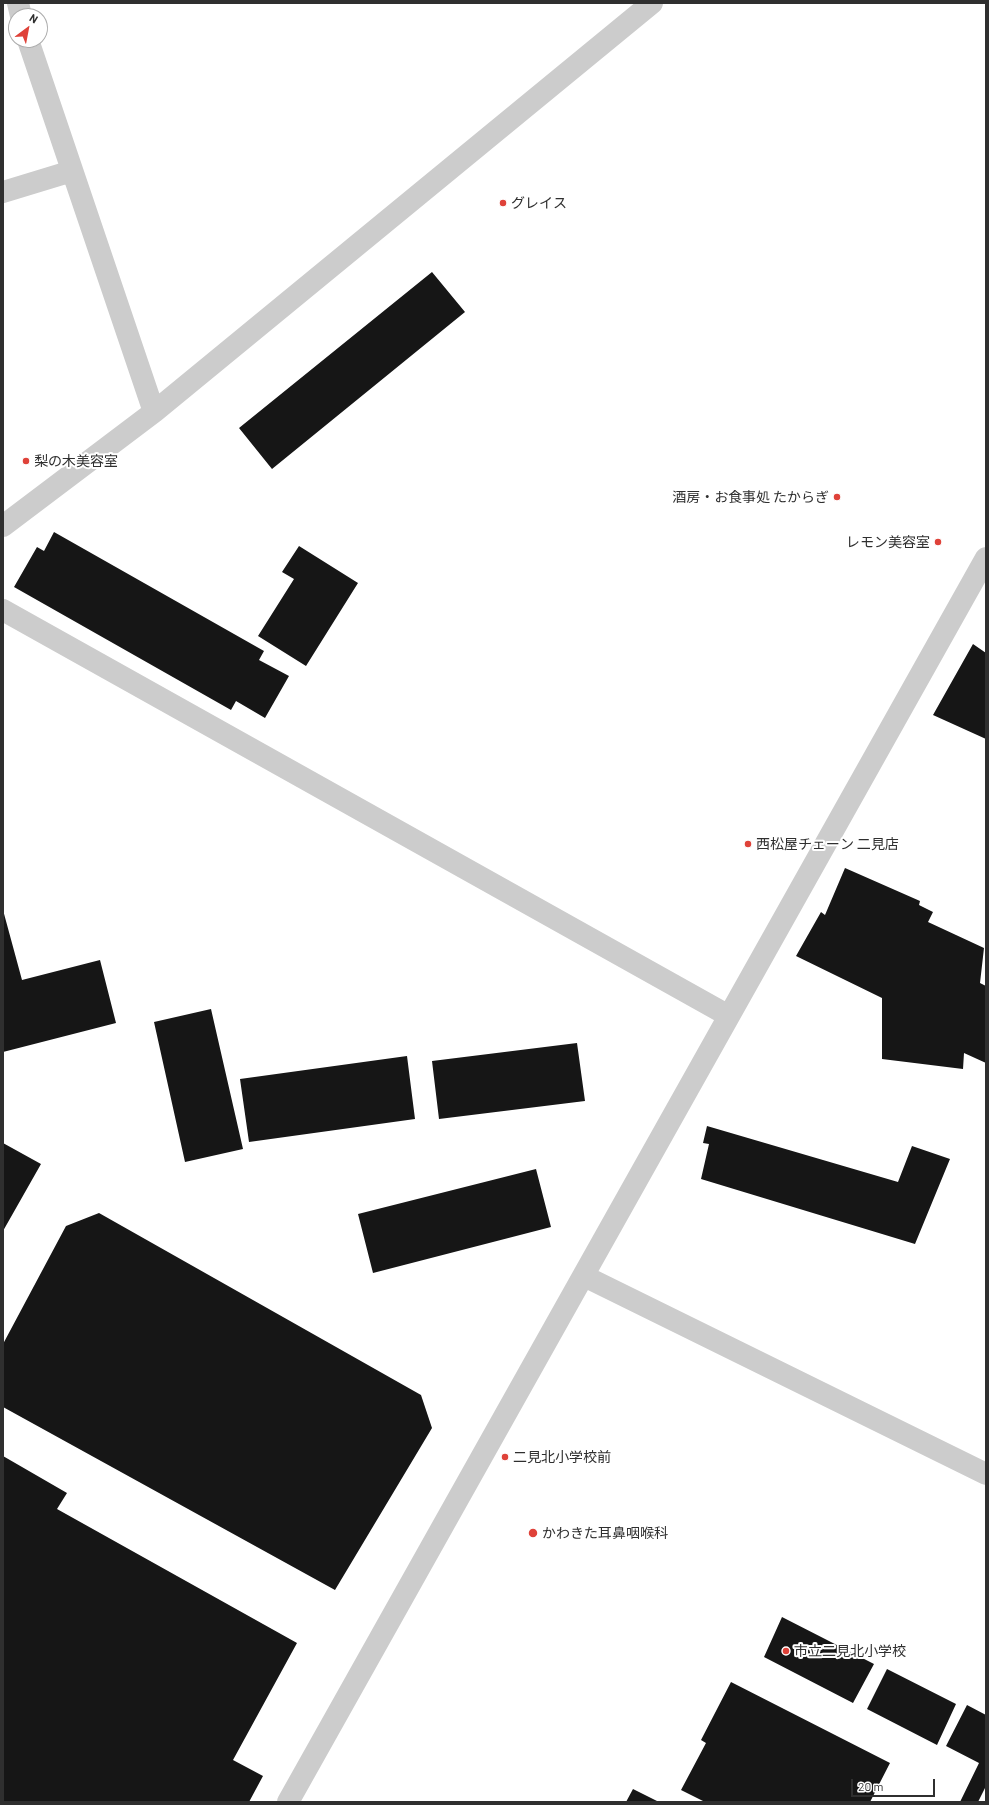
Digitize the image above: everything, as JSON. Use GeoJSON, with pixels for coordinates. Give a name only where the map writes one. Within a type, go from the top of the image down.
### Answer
{"type":"FeatureCollection","features":[{"type":"Feature","properties":{"kind":"street"},"geometry":{"type":"LineString","coordinates":[[3,526],[154,412],[652,3]]}},
{"type":"Feature","properties":{"kind":"street"},"geometry":{"type":"LineString","coordinates":[[31,48],[154,412]]}},
{"type":"Feature","properties":{"kind":"street"},"geometry":{"type":"LineString","coordinates":[[3,192],[72,171]]}},
{"type":"Feature","properties":{"kind":"street"},"geometry":{"type":"LineString","coordinates":[[288,1802],[986,558]]}},
{"type":"Feature","properties":{"kind":"street"},"geometry":{"type":"LineString","coordinates":[[3,610],[729,1016]]}},
{"type":"Feature","properties":{"kind":"street"},"geometry":{"type":"LineString","coordinates":[[584,1276],[986,1474]]}},
{"type":"Feature","properties":{"kind":"building"},"geometry":{"type":"Polygon","coordinates":[[[432,272],[465,312],[272,469],[239,428],[432,272]]]}},
{"type":"Feature","properties":{"kind":"building"},"geometry":{"type":"Polygon","coordinates":[[[54,532],[264,651],[259,660],[289,676],[265,718],[236,701],[231,710],[14,587],[37,547],[44,551],[54,532]]]}},
{"type":"Feature","properties":{"kind":"building"},"geometry":{"type":"Polygon","coordinates":[[[299,546],[358,583],[306,666],[258,636],[294,579],[282,572],[299,546]]]}},
{"type":"Feature","properties":{"kind":"building"},"geometry":{"type":"Polygon","coordinates":[[[973,644],[986,653],[986,739],[933,715],[973,644]]]}},
{"type":"Feature","properties":{"kind":"building"},"geometry":{"type":"Polygon","coordinates":[[[845,868],[920,901],[919,905],[933,912],[928,922],[984,948],[980,983],[986,986],[986,1063],[964,1053],[963,1069],[882,1059],[882,998],[796,956],[821,912],[825,915],[845,868]]]}},
{"type":"Feature","properties":{"kind":"building"},"geometry":{"type":"Polygon","coordinates":[[[3,910],[22,980],[100,960],[116,1023],[3,1052],[3,910]]]}},
{"type":"Feature","properties":{"kind":"building"},"geometry":{"type":"Polygon","coordinates":[[[211,1009],[243,1149],[185,1162],[154,1022],[211,1009]]]}},
{"type":"Feature","properties":{"kind":"building"},"geometry":{"type":"Polygon","coordinates":[[[577,1043],[585,1101],[439,1119],[432,1061],[577,1043]]]}},
{"type":"Feature","properties":{"kind":"building"},"geometry":{"type":"Polygon","coordinates":[[[407,1056],[415,1119],[249,1142],[240,1079],[407,1056]]]}},
{"type":"Feature","properties":{"kind":"building"},"geometry":{"type":"Polygon","coordinates":[[[707,1126],[898,1182],[912,1146],[950,1159],[915,1244],[701,1179],[709,1144],[703,1143],[707,1126]]]}},
{"type":"Feature","properties":{"kind":"building"},"geometry":{"type":"Polygon","coordinates":[[[3,1143],[41,1164],[3,1231],[3,1143]]]}},
{"type":"Feature","properties":{"kind":"building"},"geometry":{"type":"Polygon","coordinates":[[[536,1169],[551,1227],[373,1273],[358,1214],[536,1169]]]}},
{"type":"Feature","properties":{"kind":"building"},"geometry":{"type":"Polygon","coordinates":[[[99,1213],[421,1395],[432,1428],[335,1590],[3,1407],[3,1344],[66,1226],[99,1213]]]}},
{"type":"Feature","properties":{"kind":"building"},"geometry":{"type":"Polygon","coordinates":[[[3,1456],[67,1493],[57,1509],[297,1643],[233,1760],[263,1776],[249,1802],[3,1802],[3,1456]]]}},
{"type":"Feature","properties":{"kind":"building"},"geometry":{"type":"Polygon","coordinates":[[[782,1617],[874,1664],[853,1703],[764,1657],[782,1617]]]}},
{"type":"Feature","properties":{"kind":"building"},"geometry":{"type":"Polygon","coordinates":[[[887,1669],[956,1704],[937,1745],[867,1709],[887,1669]]]}},
{"type":"Feature","properties":{"kind":"building"},"geometry":{"type":"Polygon","coordinates":[[[731,1682],[890,1763],[870,1802],[705,1802],[681,1790],[706,1743],[701,1740],[731,1682]]]}},
{"type":"Feature","properties":{"kind":"building"},"geometry":{"type":"Polygon","coordinates":[[[967,1705],[986,1715],[986,1786],[978,1802],[960,1802],[979,1763],[946,1746],[967,1705]]]}},
{"type":"Feature","properties":{"kind":"building"},"geometry":{"type":"Polygon","coordinates":[[[633,1789],[659,1802],[626,1802],[633,1789]]]}},
{"type":"Feature","properties":{"kind":"place","name":"グレイス"},"geometry":{"type":"Point","coordinates":[503,203]}},
{"type":"Feature","properties":{"kind":"place","name":"梨の木美容室"},"geometry":{"type":"Point","coordinates":[26,461]}},
{"type":"Feature","properties":{"kind":"place","name":"酒房・お食事処 たからぎ"},"geometry":{"type":"Point","coordinates":[837,497]}},
{"type":"Feature","properties":{"kind":"place","name":"レモン美容室"},"geometry":{"type":"Point","coordinates":[938,542]}},
{"type":"Feature","properties":{"kind":"place","name":"西松屋チェーン 二見店"},"geometry":{"type":"Point","coordinates":[748,844]}},
{"type":"Feature","properties":{"kind":"place","name":"二見北小学校前"},"geometry":{"type":"Point","coordinates":[505,1457]}},
{"type":"Feature","properties":{"kind":"place","name":"かわきた耳鼻咽喉科"},"geometry":{"type":"Point","coordinates":[533,1533]}},
{"type":"Feature","properties":{"kind":"place","name":"市立二見北小学校"},"geometry":{"type":"Point","coordinates":[786,1651]}}]}
